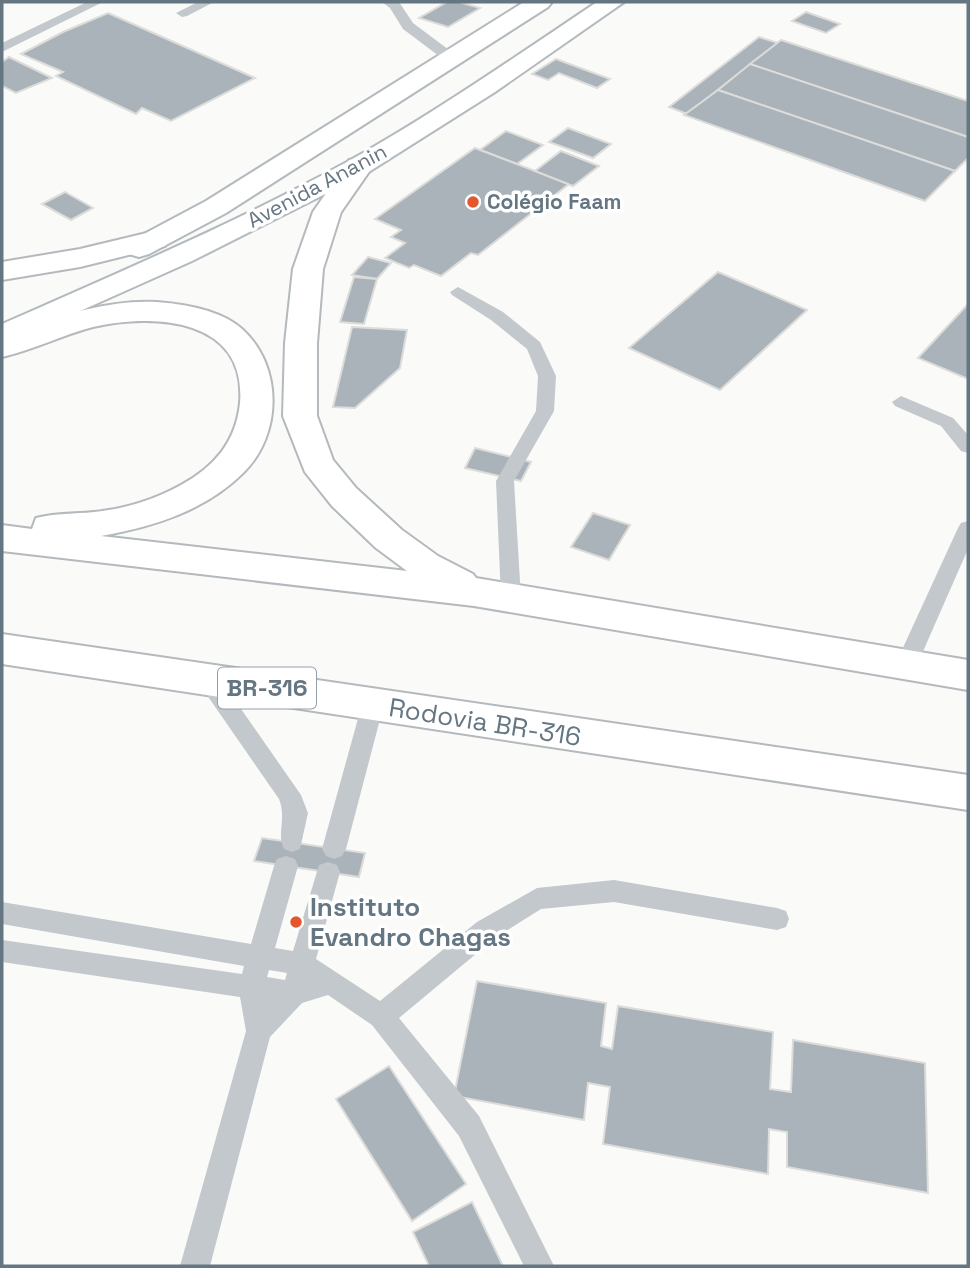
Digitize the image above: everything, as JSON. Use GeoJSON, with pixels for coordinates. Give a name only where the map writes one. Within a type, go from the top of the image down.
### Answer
{"type":"FeatureCollection","features":[{"type":"Feature","properties":{"kind":"main road","name":"Avenida Ananin"},"geometry":{"type":"LineString","coordinates":[[2,309],[155,240],[216,207],[540,2]]}},
{"type":"Feature","properties":{"kind":"main road","name":"Avenida Ananin"},"geometry":{"type":"LineString","coordinates":[[2,336],[221,237],[359,166],[467,100],[612,2]]}},
{"type":"Feature","properties":{"kind":"main road"},"geometry":{"type":"LineString","coordinates":[[359,166],[327,212],[308,269],[301,343],[299,416],[317,464],[344,497],[388,539],[425,565],[474,592]]}},
{"type":"Feature","properties":{"kind":"main road"},"geometry":{"type":"LineString","coordinates":[[2,271],[80,258],[155,240]]}},
{"type":"Feature","properties":{"kind":"main road"},"geometry":{"type":"LineString","coordinates":[[2,347],[111,314],[177,314],[210,324],[231,336],[252,368],[257,396],[253,428],[246,446],[229,467],[183,500],[152,512],[73,527],[2,526]]}},
{"type":"Feature","properties":{"kind":"main road"},"geometry":{"type":"LineString","coordinates":[[2,538],[474,592],[968,675]]}},
{"type":"Feature","properties":{"kind":"main road","name":"Rodovia BR-316"},"geometry":{"type":"LineString","coordinates":[[2,649],[968,793]]}},
{"type":"Feature","properties":{"kind":"lane"},"geometry":{"type":"LineString","coordinates":[[2,48],[97,2]]}},
{"type":"Feature","properties":{"kind":"lane"},"geometry":{"type":"LineString","coordinates":[[182,13],[208,2]]}},
{"type":"Feature","properties":{"kind":"lane"},"geometry":{"type":"LineString","coordinates":[[388,2],[395,5],[408,26],[452,59]]}},
{"type":"Feature","properties":{"kind":"lane"},"geometry":{"type":"LineString","coordinates":[[10,30],[26,36]]}},
{"type":"Feature","properties":{"kind":"lane"},"geometry":{"type":"LineString","coordinates":[[458,292],[497,316],[534,346],[547,376],[545,411],[505,481],[511,598]]}},
{"type":"Feature","properties":{"kind":"lane"},"geometry":{"type":"LineString","coordinates":[[901,402],[947,422],[968,447]]}},
{"type":"Feature","properties":{"kind":"lane"},"geometry":{"type":"LineString","coordinates":[[906,665],[968,528]]}},
{"type":"Feature","properties":{"kind":"lane"},"geometry":{"type":"LineString","coordinates":[[195,1266],[259,1031],[251,987],[289,854],[296,813],[289,795],[208,679]]}},
{"type":"Feature","properties":{"kind":"lane"},"geometry":{"type":"LineString","coordinates":[[259,1031],[294,993],[373,704]]}},
{"type":"Feature","properties":{"kind":"lane"},"geometry":{"type":"LineString","coordinates":[[382,1016],[486,930],[537,899],[614,891],[777,919]]}},
{"type":"Feature","properties":{"kind":"lane"},"geometry":{"type":"LineString","coordinates":[[2,913],[302,964],[382,1016],[469,1125],[539,1266]]}},
{"type":"Feature","properties":{"kind":"lane"},"geometry":{"type":"LineString","coordinates":[[2,951],[294,993],[330,983]]}},
{"type":"Feature","properties":{"kind":"building"},"geometry":{"type":"Polygon","coordinates":[[[447,2],[459,2],[480,8],[448,27],[419,18],[447,2]]]}},
{"type":"Feature","properties":{"kind":"building"},"geometry":{"type":"Polygon","coordinates":[[[806,12],[840,24],[826,33],[792,21],[806,12]]]}},
{"type":"Feature","properties":{"kind":"building"},"geometry":{"type":"Polygon","coordinates":[[[108,13],[255,78],[171,121],[142,108],[136,114],[56,76],[63,72],[21,54],[108,13]]]}},
{"type":"Feature","properties":{"kind":"building"},"geometry":{"type":"Polygon","coordinates":[[[759,37],[778,43],[687,114],[669,107],[759,37]]]}},
{"type":"Feature","properties":{"kind":"building"},"geometry":{"type":"Polygon","coordinates":[[[781,40],[968,101],[968,137],[750,64],[781,40]]]}},
{"type":"Feature","properties":{"kind":"building"},"geometry":{"type":"Polygon","coordinates":[[[9,57],[52,78],[16,93],[2,86],[2,62],[9,57]]]}},
{"type":"Feature","properties":{"kind":"building"},"geometry":{"type":"Polygon","coordinates":[[[556,59],[610,79],[597,88],[559,73],[548,80],[532,74],[556,59]]]}},
{"type":"Feature","properties":{"kind":"building"},"geometry":{"type":"Polygon","coordinates":[[[750,64],[968,137],[968,158],[955,171],[718,90],[750,64]]]}},
{"type":"Feature","properties":{"kind":"building"},"geometry":{"type":"Polygon","coordinates":[[[718,90],[955,171],[925,201],[684,115],[718,90]]]}},
{"type":"Feature","properties":{"kind":"building"},"geometry":{"type":"Polygon","coordinates":[[[568,128],[611,144],[593,158],[549,142],[568,128]]]}},
{"type":"Feature","properties":{"kind":"building"},"geometry":{"type":"Polygon","coordinates":[[[506,131],[543,145],[517,164],[480,150],[506,131]]]}},
{"type":"Feature","properties":{"kind":"building","name":"Colégio Faam"},"geometry":{"type":"Polygon","coordinates":[[[475,148],[569,184],[478,255],[471,253],[441,276],[414,265],[409,268],[385,258],[405,243],[391,237],[401,230],[375,219],[475,148]]]}},
{"type":"Feature","properties":{"kind":"building"},"geometry":{"type":"Polygon","coordinates":[[[561,151],[599,166],[573,186],[535,171],[561,151]]]}},
{"type":"Feature","properties":{"kind":"building"},"geometry":{"type":"Polygon","coordinates":[[[65,192],[93,208],[71,220],[42,204],[65,192]]]}},
{"type":"Feature","properties":{"kind":"building"},"geometry":{"type":"Polygon","coordinates":[[[368,257],[391,263],[377,279],[352,275],[368,257]]]}},
{"type":"Feature","properties":{"kind":"building"},"geometry":{"type":"Polygon","coordinates":[[[718,272],[807,310],[720,390],[629,348],[718,272]]]}},
{"type":"Feature","properties":{"kind":"building"},"geometry":{"type":"Polygon","coordinates":[[[354,277],[377,279],[364,324],[340,322],[354,277]]]}},
{"type":"Feature","properties":{"kind":"building"},"geometry":{"type":"Polygon","coordinates":[[[968,304],[968,379],[918,358],[968,304]]]}},
{"type":"Feature","properties":{"kind":"building"},"geometry":{"type":"Polygon","coordinates":[[[352,327],[407,330],[400,368],[355,408],[333,407],[352,327]]]}},
{"type":"Feature","properties":{"kind":"building"},"geometry":{"type":"Polygon","coordinates":[[[475,448],[531,462],[521,481],[465,468],[475,448]]]}},
{"type":"Feature","properties":{"kind":"building"},"geometry":{"type":"Polygon","coordinates":[[[593,513],[630,525],[609,560],[571,547],[593,513]]]}},
{"type":"Feature","properties":{"kind":"building"},"geometry":{"type":"Polygon","coordinates":[[[262,838],[365,853],[359,877],[254,861],[262,838]]]}},
{"type":"Feature","properties":{"kind":"building"},"geometry":{"type":"Polygon","coordinates":[[[477,981],[606,1003],[601,1046],[612,1049],[618,1006],[773,1032],[770,1089],[791,1092],[793,1040],[925,1063],[928,1193],[787,1167],[787,1132],[769,1129],[768,1174],[603,1144],[610,1087],[588,1083],[584,1120],[454,1096],[477,981]]]}},
{"type":"Feature","properties":{"kind":"building"},"geometry":{"type":"Polygon","coordinates":[[[389,1066],[466,1184],[412,1221],[336,1099],[389,1066]]]}},
{"type":"Feature","properties":{"kind":"building"},"geometry":{"type":"Polygon","coordinates":[[[472,1202],[503,1266],[429,1266],[413,1232],[472,1202]]]}},
{"type":"Feature","properties":{"kind":"place","name":"Colégio Faam"},"geometry":{"type":"Point","coordinates":[473,202]}},
{"type":"Feature","properties":{"kind":"place","name":"Instituto Evandro Chagas"},"geometry":{"type":"Point","coordinates":[296,922]}}]}
